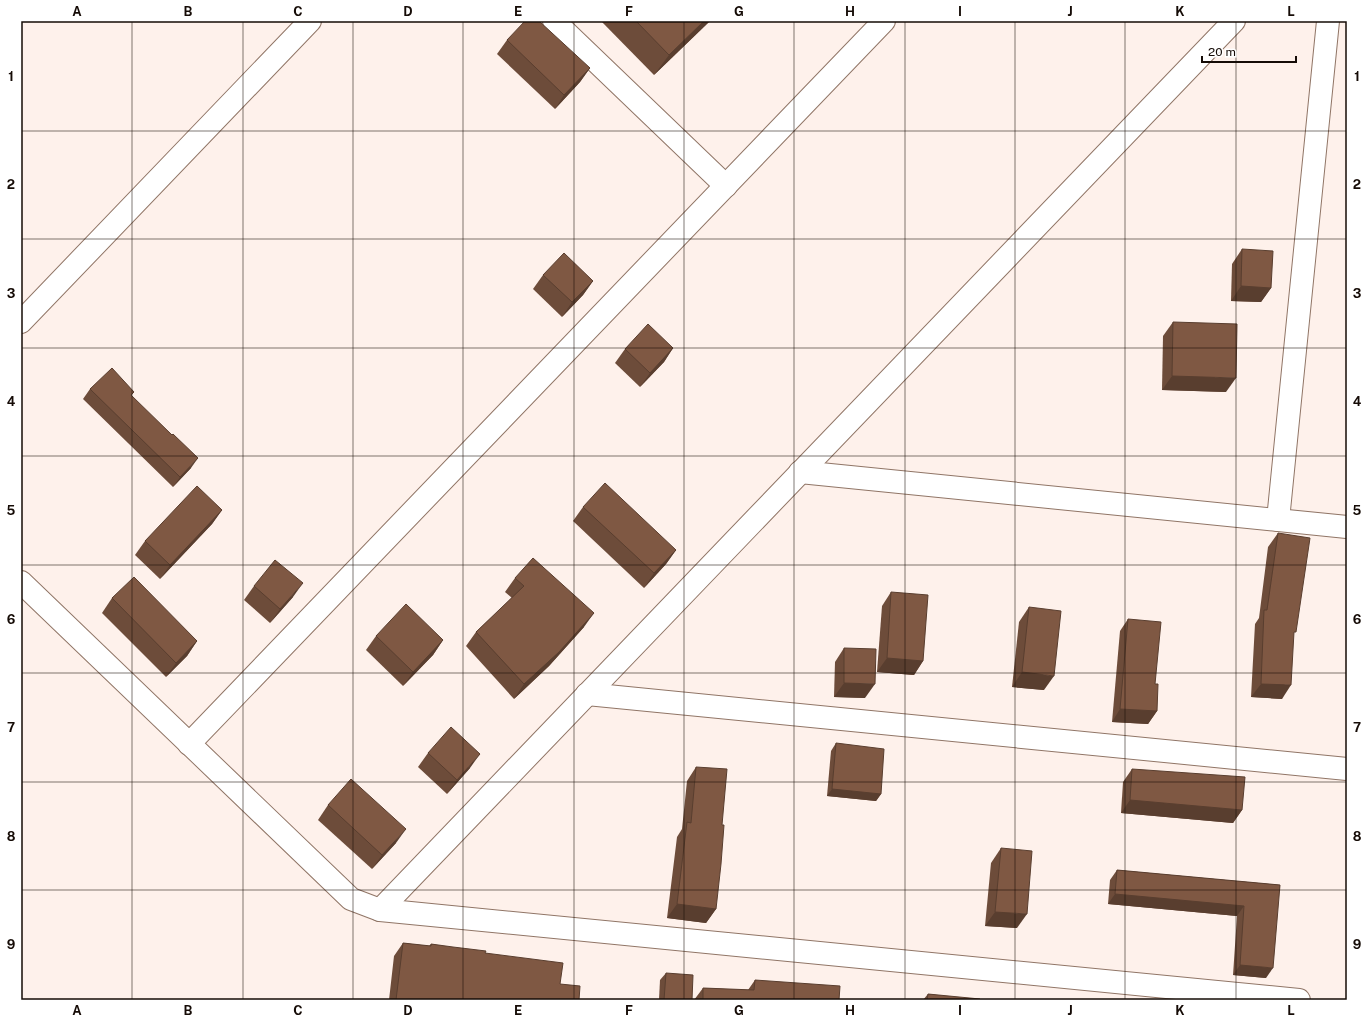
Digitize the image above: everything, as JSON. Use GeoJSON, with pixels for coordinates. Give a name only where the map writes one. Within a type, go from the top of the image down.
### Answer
{"type":"FeatureCollection","features":[{"type":"Feature","properties":{"kind":"street"},"geometry":{"type":"LineString","coordinates":[[21,322],[310,21]]}},
{"type":"Feature","properties":{"kind":"street"},"geometry":{"type":"LineString","coordinates":[[554,21],[726,186]]}},
{"type":"Feature","properties":{"kind":"street"},"geometry":{"type":"LineString","coordinates":[[189,744],[884,21]]}},
{"type":"Feature","properties":{"kind":"street"},"geometry":{"type":"LineString","coordinates":[[380,910],[1234,21]]}},
{"type":"Feature","properties":{"kind":"street"},"geometry":{"type":"LineString","coordinates":[[1278,520],[1328,21]]}},
{"type":"Feature","properties":{"kind":"street"},"geometry":{"type":"LineString","coordinates":[[800,472],[1347,527]]}},
{"type":"Feature","properties":{"kind":"street"},"geometry":{"type":"LineString","coordinates":[[21,582],[351,899],[380,910],[1300,1000]]}},
{"type":"Feature","properties":{"kind":"street"},"geometry":{"type":"LineString","coordinates":[[587,694],[1347,769]]}},
{"type":"Feature","properties":{"kind":"building"},"geometry":{"type":"Polygon","coordinates":[[[525,21],[539,21],[590,68],[564,95],[507,40],[525,21]]]}},
{"type":"Feature","properties":{"kind":"building"},"geometry":{"type":"Polygon","coordinates":[[[636,21],[704,21],[669,55],[636,21]]]}},
{"type":"Feature","properties":{"kind":"building"},"geometry":{"type":"Polygon","coordinates":[[[1242,249],[1273,251],[1271,288],[1241,286],[1242,249]]]}},
{"type":"Feature","properties":{"kind":"building"},"geometry":{"type":"Polygon","coordinates":[[[564,253],[593,281],[572,302],[543,275],[564,253]]]}},
{"type":"Feature","properties":{"kind":"building"},"geometry":{"type":"Polygon","coordinates":[[[1173,322],[1237,324],[1236,378],[1172,376],[1173,322]]]}},
{"type":"Feature","properties":{"kind":"building"},"geometry":{"type":"Polygon","coordinates":[[[648,324],[673,348],[650,373],[625,349],[648,324]]]}},
{"type":"Feature","properties":{"kind":"building"},"geometry":{"type":"Polygon","coordinates":[[[112,368],[134,392],[131,395],[198,458],[180,477],[90,389],[112,368]]]}},
{"type":"Feature","properties":{"kind":"building"},"geometry":{"type":"Polygon","coordinates":[[[605,483],[676,550],[654,573],[583,507],[605,483]]]}},
{"type":"Feature","properties":{"kind":"building"},"geometry":{"type":"Polygon","coordinates":[[[197,486],[222,510],[170,565],[145,541],[197,486]]]}},
{"type":"Feature","properties":{"kind":"building"},"geometry":{"type":"Polygon","coordinates":[[[1278,533],[1310,538],[1296,632],[1294,632],[1291,685],[1261,684],[1264,610],[1267,610],[1278,533]]]}},
{"type":"Feature","properties":{"kind":"building"},"geometry":{"type":"Polygon","coordinates":[[[533,558],[594,613],[559,652],[524,684],[476,632],[524,586],[515,578],[533,558]]]}},
{"type":"Feature","properties":{"kind":"building"},"geometry":{"type":"Polygon","coordinates":[[[275,560],[303,583],[280,609],[254,586],[275,560]]]}},
{"type":"Feature","properties":{"kind":"building"},"geometry":{"type":"Polygon","coordinates":[[[134,577],[197,641],[176,663],[112,598],[134,577]]]}},
{"type":"Feature","properties":{"kind":"building"},"geometry":{"type":"Polygon","coordinates":[[[891,592],[928,595],[923,661],[887,658],[891,592]]]}},
{"type":"Feature","properties":{"kind":"building"},"geometry":{"type":"Polygon","coordinates":[[[406,604],[443,640],[413,672],[376,636],[406,604]]]}},
{"type":"Feature","properties":{"kind":"building"},"geometry":{"type":"Polygon","coordinates":[[[1029,607],[1061,611],[1054,676],[1022,672],[1029,607]]]}},
{"type":"Feature","properties":{"kind":"building"},"geometry":{"type":"Polygon","coordinates":[[[1128,619],[1161,622],[1155,684],[1158,684],[1157,711],[1120,709],[1128,619]]]}},
{"type":"Feature","properties":{"kind":"building"},"geometry":{"type":"Polygon","coordinates":[[[844,648],[876,649],[875,684],[844,683],[844,648]]]}},
{"type":"Feature","properties":{"kind":"building"},"geometry":{"type":"Polygon","coordinates":[[[451,727],[480,754],[457,780],[428,753],[451,727]]]}},
{"type":"Feature","properties":{"kind":"building"},"geometry":{"type":"Polygon","coordinates":[[[836,743],[884,749],[881,794],[832,789],[836,743]]]}},
{"type":"Feature","properties":{"kind":"building"},"geometry":{"type":"Polygon","coordinates":[[[696,767],[727,769],[722,825],[724,825],[721,864],[716,909],[677,904],[687,822],[691,823],[696,767]]]}},
{"type":"Feature","properties":{"kind":"building"},"geometry":{"type":"Polygon","coordinates":[[[1132,769],[1245,777],[1242,810],[1130,800],[1132,769]]]}},
{"type":"Feature","properties":{"kind":"building"},"geometry":{"type":"Polygon","coordinates":[[[351,779],[406,829],[382,855],[328,805],[351,779]]]}},
{"type":"Feature","properties":{"kind":"building"},"geometry":{"type":"Polygon","coordinates":[[[1001,848],[1032,851],[1027,914],[995,912],[1001,848]]]}},
{"type":"Feature","properties":{"kind":"building"},"geometry":{"type":"Polygon","coordinates":[[[1117,870],[1280,885],[1273,968],[1240,965],[1244,906],[1115,894],[1117,870]]]}},
{"type":"Feature","properties":{"kind":"building"},"geometry":{"type":"Polygon","coordinates":[[[403,943],[431,946],[431,944],[486,951],[485,953],[563,963],[560,984],[580,986],[579,1000],[396,1000],[403,943]]]}},
{"type":"Feature","properties":{"kind":"building"},"geometry":{"type":"Polygon","coordinates":[[[666,973],[693,975],[692,1000],[664,1000],[666,973]]]}},
{"type":"Feature","properties":{"kind":"building"},"geometry":{"type":"Polygon","coordinates":[[[755,980],[840,986],[839,1000],[703,1000],[703,988],[754,990],[755,980]]]}},
{"type":"Feature","properties":{"kind":"building"},"geometry":{"type":"Polygon","coordinates":[[[928,994],[980,999],[980,1000],[927,1000],[928,994]]]}}]}
